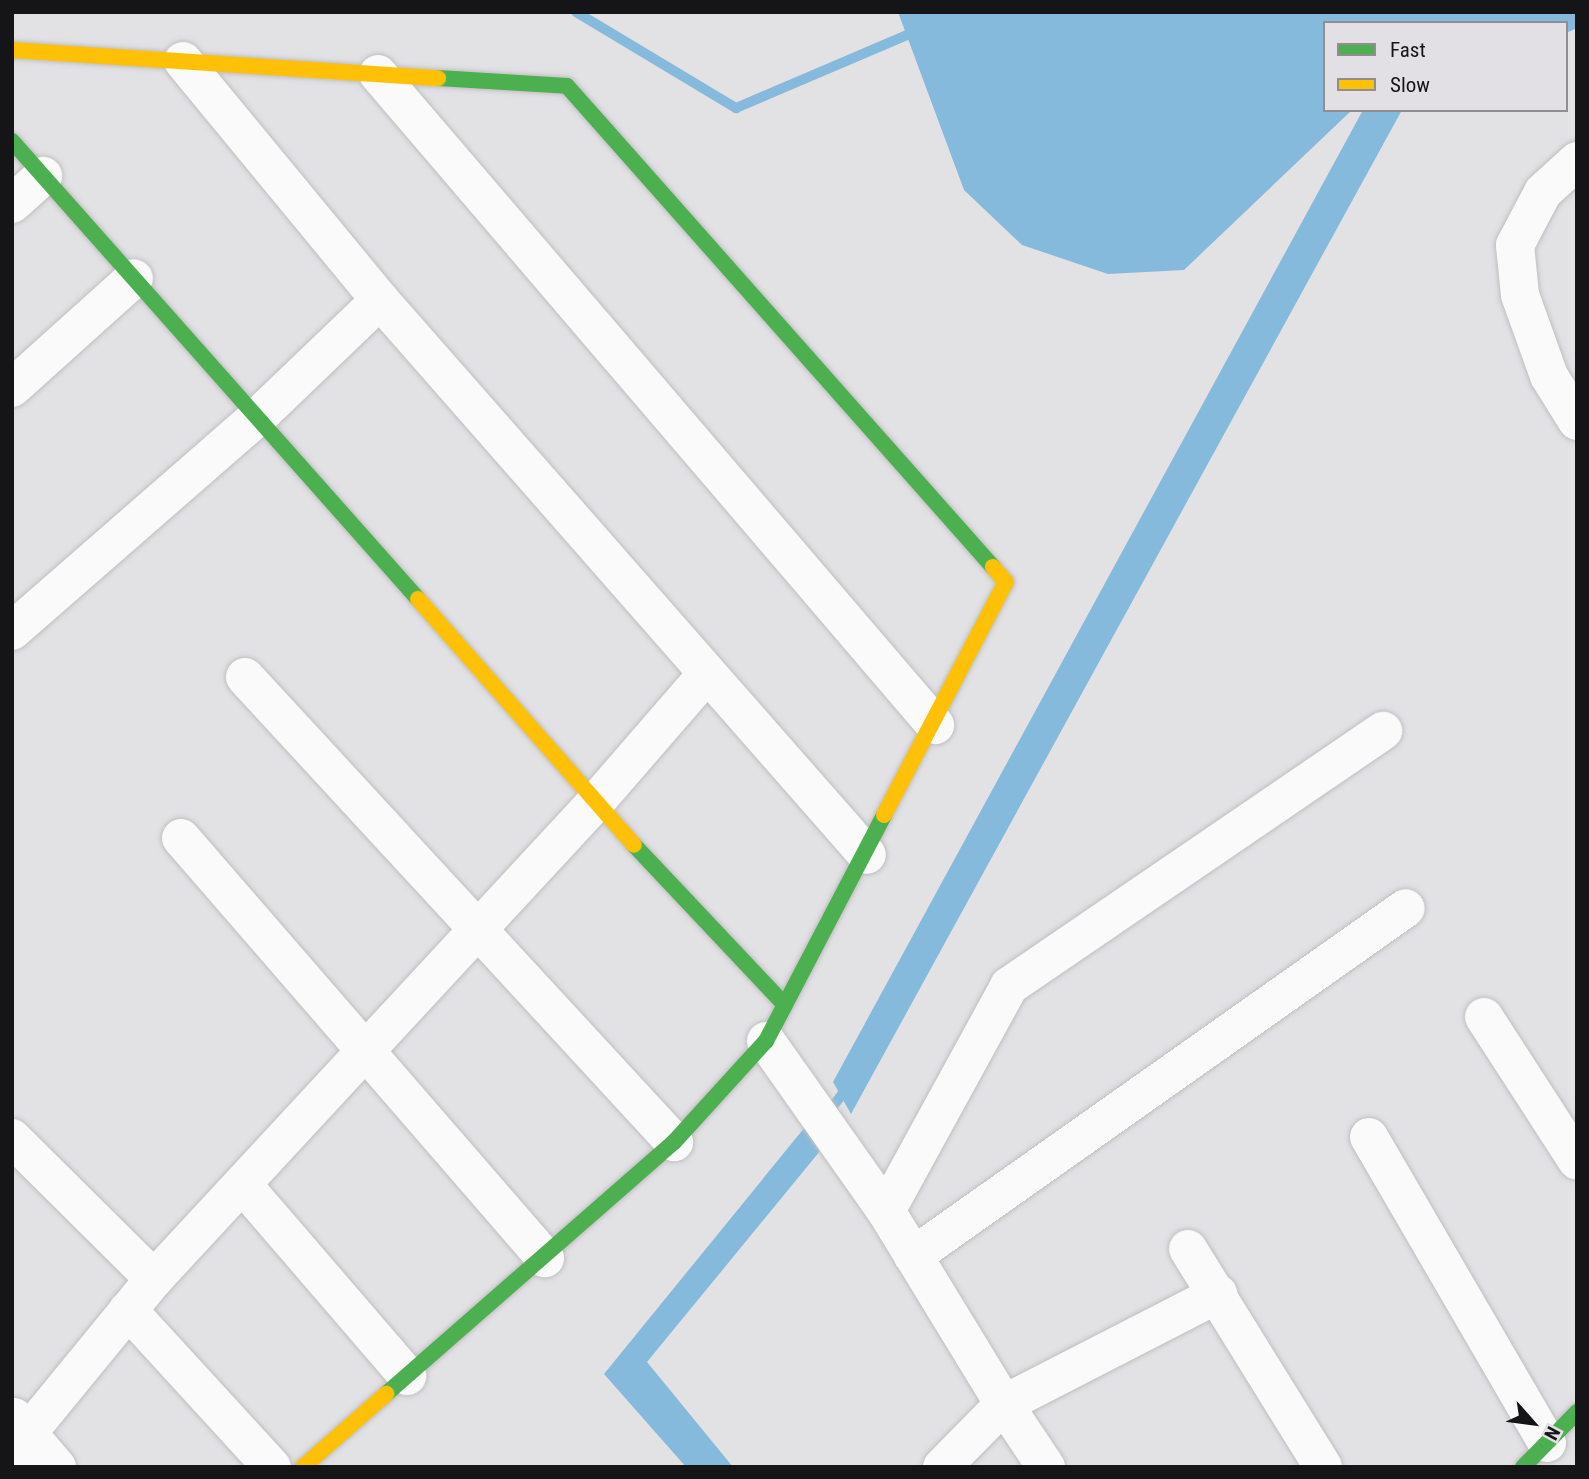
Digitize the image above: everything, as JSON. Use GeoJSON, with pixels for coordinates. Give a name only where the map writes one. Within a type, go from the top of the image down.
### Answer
{"type":"FeatureCollection","features":[{"type":"Feature","properties":{"kind":"street"},"geometry":{"type":"LineString","coordinates":[[12,50],[567,86],[1006,582],[935,725],[766,1041],[674,1142],[545,1258],[303,1467]]}},
{"type":"Feature","properties":{"kind":"street"},"geometry":{"type":"LineString","coordinates":[[183,61],[380,300],[705,676],[867,855]]}},
{"type":"Feature","properties":{"kind":"street"},"geometry":{"type":"LineString","coordinates":[[379,74],[935,725]]}},
{"type":"Feature","properties":{"kind":"street"},"geometry":{"type":"LineString","coordinates":[[12,141],[260,415],[595,803],[785,1005]]}},
{"type":"Feature","properties":{"kind":"street"},"geometry":{"type":"LineString","coordinates":[[1575,412],[1549,376],[1520,295],[1515,245],[1543,192],[1577,161]]}},
{"type":"Feature","properties":{"kind":"street"},"geometry":{"type":"LineString","coordinates":[[12,204],[43,176]]}},
{"type":"Feature","properties":{"kind":"street"},"geometry":{"type":"LineString","coordinates":[[12,388],[134,278]]}},
{"type":"Feature","properties":{"kind":"street"},"geometry":{"type":"LineString","coordinates":[[12,631],[260,415],[380,300]]}},
{"type":"Feature","properties":{"kind":"street"},"geometry":{"type":"LineString","coordinates":[[57,1467],[17,1437],[154,1279],[364,1054],[478,925],[595,803],[705,676]]}},
{"type":"Feature","properties":{"kind":"street"},"geometry":{"type":"LineString","coordinates":[[245,677],[478,925],[674,1142]]}},
{"type":"Feature","properties":{"kind":"street"},"geometry":{"type":"LineString","coordinates":[[886,1212],[1009,986],[1382,732]]}},
{"type":"Feature","properties":{"kind":"street"},"geometry":{"type":"LineString","coordinates":[[181,838],[364,1054],[545,1258]]}},
{"type":"Feature","properties":{"kind":"street"},"geometry":{"type":"LineString","coordinates":[[914,1256],[1406,908]]}},
{"type":"Feature","properties":{"kind":"street"},"geometry":{"type":"LineString","coordinates":[[1484,1017],[1577,1161]]}},
{"type":"Feature","properties":{"kind":"street"},"geometry":{"type":"LineString","coordinates":[[766,1041],[886,1212],[1046,1467]]}},
{"type":"Feature","properties":{"kind":"street"},"geometry":{"type":"LineString","coordinates":[[1369,1137],[1535,1455],[1577,1412]]}},
{"type":"Feature","properties":{"kind":"street"},"geometry":{"type":"LineString","coordinates":[[12,1138],[154,1279]]}},
{"type":"Feature","properties":{"kind":"street"},"geometry":{"type":"LineString","coordinates":[[243,1185],[407,1376]]}},
{"type":"Feature","properties":{"kind":"street"},"geometry":{"type":"LineString","coordinates":[[1188,1250],[1218,1294],[1323,1467]]}},
{"type":"Feature","properties":{"kind":"street"},"geometry":{"type":"LineString","coordinates":[[942,1467],[1004,1404],[1218,1294]]}},
{"type":"Feature","properties":{"kind":"street"},"geometry":{"type":"LineString","coordinates":[[128,1310],[272,1467]]}},
{"type":"Feature","properties":{"kind":"water"},"geometry":{"type":"Polygon","coordinates":[[[898,12],[1577,12],[1577,28],[1568,32],[1568,21],[1323,21],[1323,112],[1350,112],[1184,270],[1108,274],[1022,245],[964,190],[898,12]]]}},
{"type":"Feature","properties":{"kind":"water"},"geometry":{"type":"Polygon","coordinates":[[[1362,112],[1401,112],[851,1114],[833,1082],[1362,112]]]}},
{"type":"Feature","properties":{"kind":"water"},"geometry":{"type":"Polygon","coordinates":[[[805,1127],[820,1151],[647,1362],[733,1467],[686,1467],[604,1374],[805,1127]]]}},
{"type":"Feature","properties":{"kind":"waterway"},"geometry":{"type":"LineString","coordinates":[[576,12],[736,108],[919,30]]}},
{"type":"Feature","properties":{"kind":"waterway"},"geometry":{"type":"LineString","coordinates":[[826,1115],[849,1086]]}},
{"type":"Feature","properties":{"kind":"traffic: fast"},"geometry":{"type":"LineString","coordinates":[[438,78],[567,86],[993,567]]}},
{"type":"Feature","properties":{"kind":"traffic: fast"},"geometry":{"type":"LineString","coordinates":[[12,141],[418,599]]}},
{"type":"Feature","properties":{"kind":"traffic: fast"},"geometry":{"type":"LineString","coordinates":[[386,1394],[674,1142],[766,1041],[884,815]]}},
{"type":"Feature","properties":{"kind":"traffic: fast"},"geometry":{"type":"LineString","coordinates":[[634,845],[785,1005]]}},
{"type":"Feature","properties":{"kind":"traffic: fast"},"geometry":{"type":"LineString","coordinates":[[1523,1467],[1577,1412]]}},
{"type":"Feature","properties":{"kind":"traffic: slow"},"geometry":{"type":"LineString","coordinates":[[12,50],[438,78]]}},
{"type":"Feature","properties":{"kind":"traffic: slow"},"geometry":{"type":"LineString","coordinates":[[884,815],[1006,582],[993,567]]}},
{"type":"Feature","properties":{"kind":"traffic: slow"},"geometry":{"type":"LineString","coordinates":[[418,599],[634,845]]}},
{"type":"Feature","properties":{"kind":"traffic: slow"},"geometry":{"type":"LineString","coordinates":[[303,1467],[386,1394]]}}]}
